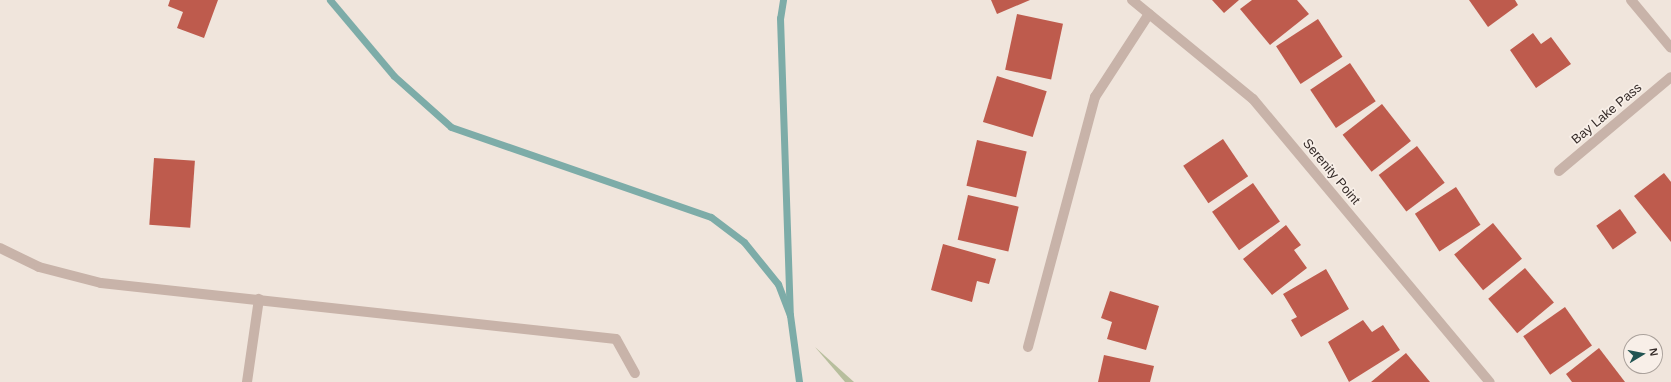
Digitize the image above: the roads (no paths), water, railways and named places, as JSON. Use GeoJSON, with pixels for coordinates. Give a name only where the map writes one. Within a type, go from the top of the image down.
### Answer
{"type":"FeatureCollection","features":[{"type":"Feature","properties":{"kind":"street","name":"Serenity Point"},"geometry":{"type":"LineString","coordinates":[[1132,0],[1253,98],[1490,382]]}},
{"type":"Feature","properties":{"kind":"street"},"geometry":{"type":"LineString","coordinates":[[1631,0],[1671,48]]}},
{"type":"Feature","properties":{"kind":"street"},"geometry":{"type":"LineString","coordinates":[[1028,347],[1095,97],[1149,14]]}},
{"type":"Feature","properties":{"kind":"street","name":"Bay Lake Pass"},"geometry":{"type":"LineString","coordinates":[[1559,171],[1671,77]]}},
{"type":"Feature","properties":{"kind":"street"},"geometry":{"type":"LineString","coordinates":[[0,248],[39,267],[101,283],[616,338],[635,373]]}},
{"type":"Feature","properties":{"kind":"street"},"geometry":{"type":"LineString","coordinates":[[247,382],[259,299]]}},
{"type":"Feature","properties":{"kind":"waterway"},"geometry":{"type":"LineString","coordinates":[[330,0],[394,76],[451,127],[711,217],[744,242],[778,284],[790,315]]}},
{"type":"Feature","properties":{"kind":"waterway"},"geometry":{"type":"LineString","coordinates":[[783,0],[780,18],[790,315],[799,382]]}}]}
